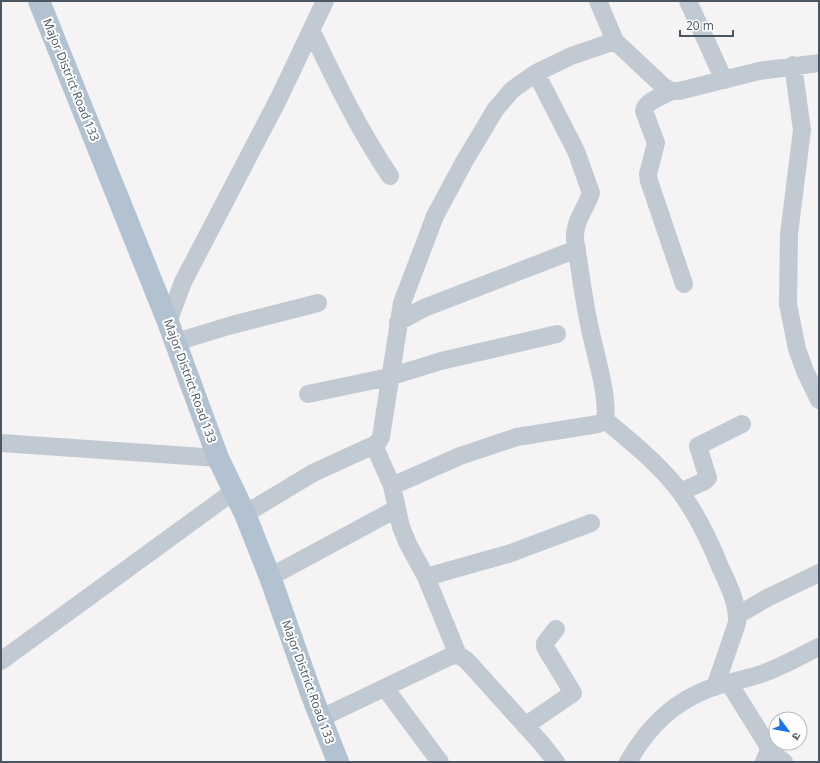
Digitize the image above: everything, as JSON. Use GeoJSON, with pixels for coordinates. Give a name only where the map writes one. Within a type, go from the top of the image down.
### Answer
{"type":"FeatureCollection","features":[{"type":"Feature","properties":{"kind":"main road","name":"Major District Road 133"},"geometry":{"type":"LineString","coordinates":[[39,1],[176,342],[218,458],[245,514],[270,577],[338,762]]}},
{"type":"Feature","properties":{"kind":"street"},"geometry":{"type":"LineString","coordinates":[[168,322],[184,282],[279,98],[325,1]]}},
{"type":"Feature","properties":{"kind":"street"},"geometry":{"type":"LineString","coordinates":[[598,1],[615,41],[664,87],[672,91],[679,91],[759,71],[793,65],[819,63]]}},
{"type":"Feature","properties":{"kind":"street"},"geometry":{"type":"LineString","coordinates":[[688,1],[724,80]]}},
{"type":"Feature","properties":{"kind":"street"},"geometry":{"type":"LineString","coordinates":[[311,30],[352,113],[375,154],[390,176]]}},
{"type":"Feature","properties":{"kind":"street"},"geometry":{"type":"LineString","coordinates":[[245,514],[313,473],[374,445],[378,441],[381,437],[389,377],[402,303],[435,216],[464,162],[495,110],[512,90],[536,73],[571,56],[615,41]]}},
{"type":"Feature","properties":{"kind":"street"},"geometry":{"type":"LineString","coordinates":[[793,65],[802,130],[789,234],[788,304],[797,349],[805,371],[818,393]]}},
{"type":"Feature","properties":{"kind":"street"},"geometry":{"type":"LineString","coordinates":[[536,73],[576,151],[591,193],[574,230],[588,322],[602,386],[606,413],[605,420]]}},
{"type":"Feature","properties":{"kind":"street"},"geometry":{"type":"LineString","coordinates":[[672,91],[648,104],[644,111],[656,143],[648,177],[684,284]]}},
{"type":"Feature","properties":{"kind":"street"},"geometry":{"type":"LineString","coordinates":[[398,322],[424,308],[576,249]]}},
{"type":"Feature","properties":{"kind":"street"},"geometry":{"type":"LineString","coordinates":[[176,342],[232,325],[318,303]]}},
{"type":"Feature","properties":{"kind":"street"},"geometry":{"type":"LineString","coordinates":[[308,394],[389,377],[441,361],[557,334]]}},
{"type":"Feature","properties":{"kind":"street"},"geometry":{"type":"LineString","coordinates":[[392,486],[460,456],[517,437],[598,424],[605,420]]}},
{"type":"Feature","properties":{"kind":"street"},"geometry":{"type":"LineString","coordinates":[[605,420],[657,465],[680,492],[695,514],[714,552],[731,592],[738,615],[722,685]]}},
{"type":"Feature","properties":{"kind":"street"},"geometry":{"type":"LineString","coordinates":[[680,492],[708,478],[698,446],[742,424]]}},
{"type":"Feature","properties":{"kind":"street"},"geometry":{"type":"LineString","coordinates":[[1,444],[218,458]]}},
{"type":"Feature","properties":{"kind":"street"},"geometry":{"type":"LineString","coordinates":[[374,445],[392,486],[401,527],[408,544],[426,577],[458,655]]}},
{"type":"Feature","properties":{"kind":"street"},"geometry":{"type":"LineString","coordinates":[[1,661],[234,491]]}},
{"type":"Feature","properties":{"kind":"street"},"geometry":{"type":"LineString","coordinates":[[270,577],[396,509]]}},
{"type":"Feature","properties":{"kind":"street"},"geometry":{"type":"LineString","coordinates":[[426,577],[508,554],[591,523]]}},
{"type":"Feature","properties":{"kind":"street"},"geometry":{"type":"LineString","coordinates":[[738,615],[767,598],[819,573]]}},
{"type":"Feature","properties":{"kind":"street"},"geometry":{"type":"LineString","coordinates":[[525,726],[573,693],[545,647],[545,643],[556,629]]}},
{"type":"Feature","properties":{"kind":"street"},"geometry":{"type":"LineString","coordinates":[[628,762],[635,749],[659,718],[680,702],[722,685],[762,674],[819,647]]}},
{"type":"Feature","properties":{"kind":"street"},"geometry":{"type":"LineString","coordinates":[[321,718],[451,656],[458,655],[464,658],[556,762]]}},
{"type":"Feature","properties":{"kind":"street"},"geometry":{"type":"LineString","coordinates":[[722,685],[764,738],[766,756],[784,762]]}},
{"type":"Feature","properties":{"kind":"street"},"geometry":{"type":"LineString","coordinates":[[385,688],[440,762]]}}]}
